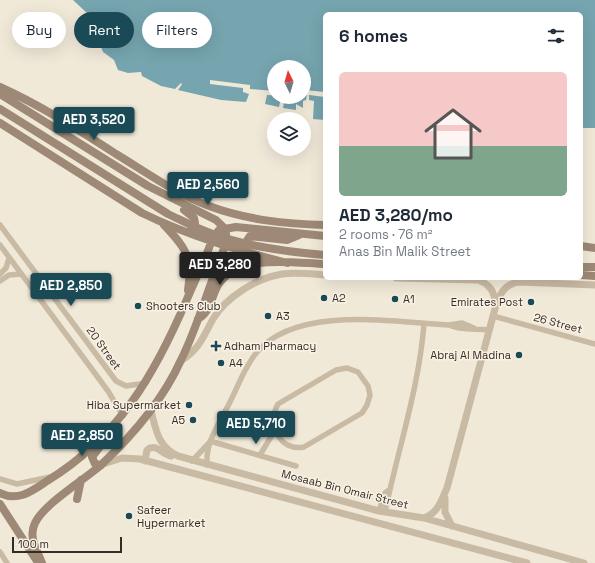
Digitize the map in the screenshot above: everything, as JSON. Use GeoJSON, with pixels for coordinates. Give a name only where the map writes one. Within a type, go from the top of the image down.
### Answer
{"type":"FeatureCollection","features":[{"type":"Feature","properties":{"kind":"main road"},"geometry":{"type":"LineString","coordinates":[[0,87],[49,113],[160,181],[207,205],[260,220],[284,224],[323,225]]}},
{"type":"Feature","properties":{"kind":"main road"},"geometry":{"type":"LineString","coordinates":[[0,94],[143,183],[179,203],[216,220],[226,234],[224,246],[182,360],[170,383],[151,411],[100,465],[63,494],[39,516],[33,528],[34,543],[42,563]]}},
{"type":"Feature","properties":{"kind":"main road"},"geometry":{"type":"LineString","coordinates":[[0,110],[168,214],[190,224],[213,234],[245,243],[323,255]]}},
{"type":"Feature","properties":{"kind":"main road"},"geometry":{"type":"LineString","coordinates":[[0,123],[142,213],[211,242],[287,263]]}},
{"type":"Feature","properties":{"kind":"main road"},"geometry":{"type":"LineString","coordinates":[[142,213],[161,218],[185,230],[190,229],[195,223],[194,218],[183,210],[179,203]]}},
{"type":"Feature","properties":{"kind":"main road"},"geometry":{"type":"LineString","coordinates":[[162,222],[180,241],[189,257],[190,274],[188,298]]}},
{"type":"Feature","properties":{"kind":"main road"},"geometry":{"type":"LineString","coordinates":[[0,493],[10,496],[22,496],[56,476],[106,436],[123,416],[146,383],[165,350],[215,233],[223,228],[236,227],[300,235],[323,236]]}},
{"type":"Feature","properties":{"kind":"main road"},"geometry":{"type":"LineString","coordinates":[[268,258],[249,249],[246,242],[248,237],[253,235],[287,240],[300,235]]}},
{"type":"Feature","properties":{"kind":"main road"},"geometry":{"type":"LineString","coordinates":[[583,246],[595,248]]}},
{"type":"Feature","properties":{"kind":"main road"},"geometry":{"type":"LineString","coordinates":[[583,252],[595,253]]}},
{"type":"Feature","properties":{"kind":"main road"},"geometry":{"type":"LineString","coordinates":[[197,319],[207,312],[217,287],[232,271],[246,265],[287,263],[323,264]]}},
{"type":"Feature","properties":{"kind":"main road"},"geometry":{"type":"LineString","coordinates":[[583,267],[595,267]]}},
{"type":"Feature","properties":{"kind":"main road"},"geometry":{"type":"LineString","coordinates":[[583,276],[595,276]]}},
{"type":"Feature","properties":{"kind":"main road"},"geometry":{"type":"LineString","coordinates":[[100,465],[95,464],[92,457],[102,446],[106,436]]}},
{"type":"Feature","properties":{"kind":"main road"},"geometry":{"type":"LineString","coordinates":[[77,498],[81,480]]}},
{"type":"Feature","properties":{"kind":"main road"},"geometry":{"type":"LineString","coordinates":[[0,504],[38,563]]}},
{"type":"Feature","properties":{"kind":"street"},"geometry":{"type":"LineString","coordinates":[[0,129],[12,131]]}},
{"type":"Feature","properties":{"kind":"street","name":"20 Street"},"geometry":{"type":"LineString","coordinates":[[0,225],[116,381],[123,385],[130,386],[146,383]]}},
{"type":"Feature","properties":{"kind":"street","name":"20 Street"},"geometry":{"type":"LineString","coordinates":[[0,245],[113,398],[123,416]]}},
{"type":"Feature","properties":{"kind":"street"},"geometry":{"type":"LineString","coordinates":[[0,274],[6,268],[9,258]]}},
{"type":"Feature","properties":{"kind":"street"},"geometry":{"type":"LineString","coordinates":[[0,281],[9,276],[21,274]]}},
{"type":"Feature","properties":{"kind":"street"},"geometry":{"type":"LineString","coordinates":[[182,360],[192,353],[200,344],[219,311],[227,302],[243,290],[280,274],[323,275]]}},
{"type":"Feature","properties":{"kind":"street"},"geometry":{"type":"LineString","coordinates":[[478,280],[487,284],[492,290],[495,297],[495,306]]}},
{"type":"Feature","properties":{"kind":"street"},"geometry":{"type":"LineString","coordinates":[[452,526],[444,506],[447,488],[492,316],[502,291],[516,283],[595,285]]}},
{"type":"Feature","properties":{"kind":"street","name":"26 Street"},"geometry":{"type":"LineString","coordinates":[[492,316],[595,344]]}},
{"type":"Feature","properties":{"kind":"street"},"geometry":{"type":"LineString","coordinates":[[192,461],[210,441],[250,361],[264,345],[281,333],[310,324],[333,321],[449,325],[462,323],[474,328],[489,330]]}},
{"type":"Feature","properties":{"kind":"street"},"geometry":{"type":"LineString","coordinates":[[382,511],[389,490],[418,377],[424,324]]}},
{"type":"Feature","properties":{"kind":"street"},"geometry":{"type":"LineString","coordinates":[[260,455],[275,430],[273,416],[278,404],[336,370],[347,368],[355,370],[368,386],[370,391],[369,400],[362,413],[304,447],[296,448],[285,444],[275,430]]}},
{"type":"Feature","properties":{"kind":"street"},"geometry":{"type":"LineString","coordinates":[[98,378],[109,372]]}},
{"type":"Feature","properties":{"kind":"street","name":"Mosaab Bin Omair Street"},"geometry":{"type":"LineString","coordinates":[[151,411],[160,443],[168,451],[192,461],[382,511],[424,518],[584,563]]}},
{"type":"Feature","properties":{"kind":"street"},"geometry":{"type":"LineString","coordinates":[[210,441],[296,466]]}},
{"type":"Feature","properties":{"kind":"street"},"geometry":{"type":"LineString","coordinates":[[207,465],[210,441]]}},
{"type":"Feature","properties":{"kind":"street"},"geometry":{"type":"LineString","coordinates":[[145,461],[147,450],[151,447],[155,447],[168,456],[178,456]]}},
{"type":"Feature","properties":{"kind":"street","name":"Mosaab Bin Omair Street"},"geometry":{"type":"LineString","coordinates":[[100,465],[122,458],[135,458],[527,563]]}},
{"type":"Feature","properties":{"kind":"street"},"geometry":{"type":"LineString","coordinates":[[193,474],[198,482]]}},
{"type":"Feature","properties":{"kind":"street"},"geometry":{"type":"LineString","coordinates":[[0,479],[17,484],[56,476]]}},
{"type":"Feature","properties":{"kind":"street"},"geometry":{"type":"LineString","coordinates":[[424,518],[431,516],[437,509],[447,488]]}},
{"type":"Feature","properties":{"kind":"street"},"geometry":{"type":"LineString","coordinates":[[0,552],[7,563]]}},
{"type":"Feature","properties":{"kind":"water"},"geometry":{"type":"Polygon","coordinates":[[[73,0],[595,0],[595,128],[583,128],[583,12],[323,12],[323,92],[311,91],[311,60],[267,60],[267,90],[250,89],[250,85],[210,80],[210,84],[243,88],[243,92],[249,94],[246,102],[221,100],[178,90],[182,84],[181,83],[175,89],[161,86],[142,76],[141,72],[128,73],[118,70],[114,60],[103,52],[101,48],[134,48],[134,12],[86,12],[73,0]]]}},
{"type":"Feature","properties":{"kind":"water"},"geometry":{"type":"Polygon","coordinates":[[[267,95],[267,104],[280,104],[279,107],[265,104],[267,95]]]}},
{"type":"Feature","properties":{"kind":"water"},"geometry":{"type":"Polygon","coordinates":[[[311,95],[323,97],[323,120],[313,119],[314,101],[311,100],[311,95]]]}},
{"type":"Feature","properties":{"kind":"water"},"geometry":{"type":"Polygon","coordinates":[[[284,104],[296,104],[296,110],[283,108],[284,104]]]}},
{"type":"Feature","properties":{"kind":"water"},"geometry":{"type":"Polygon","coordinates":[[[296,104],[303,104],[303,108],[296,104]]]}},
{"type":"Feature","properties":{"kind":"place","name":"A2"},"geometry":{"type":"Point","coordinates":[324,298]}},
{"type":"Feature","properties":{"kind":"place","name":"A1"},"geometry":{"type":"Point","coordinates":[395,299]}},
{"type":"Feature","properties":{"kind":"place","name":"Emirates Post"},"geometry":{"type":"Point","coordinates":[531,302]}},
{"type":"Feature","properties":{"kind":"place","name":"Shooters Club"},"geometry":{"type":"Point","coordinates":[138,306]}},
{"type":"Feature","properties":{"kind":"place","name":"A3"},"geometry":{"type":"Point","coordinates":[268,316]}},
{"type":"Feature","properties":{"kind":"place","name":"Adham Pharmacy"},"geometry":{"type":"Point","coordinates":[216,346]}},
{"type":"Feature","properties":{"kind":"place","name":"Abraj Al Madina"},"geometry":{"type":"Point","coordinates":[519,355]}},
{"type":"Feature","properties":{"kind":"place","name":"A4"},"geometry":{"type":"Point","coordinates":[221,363]}},
{"type":"Feature","properties":{"kind":"place","name":"Hiba Supermarket"},"geometry":{"type":"Point","coordinates":[189,405]}},
{"type":"Feature","properties":{"kind":"place","name":"A5"},"geometry":{"type":"Point","coordinates":[193,420]}},
{"type":"Feature","properties":{"kind":"place","name":"Safeer Hypermarket"},"geometry":{"type":"Point","coordinates":[129,516]}}]}
